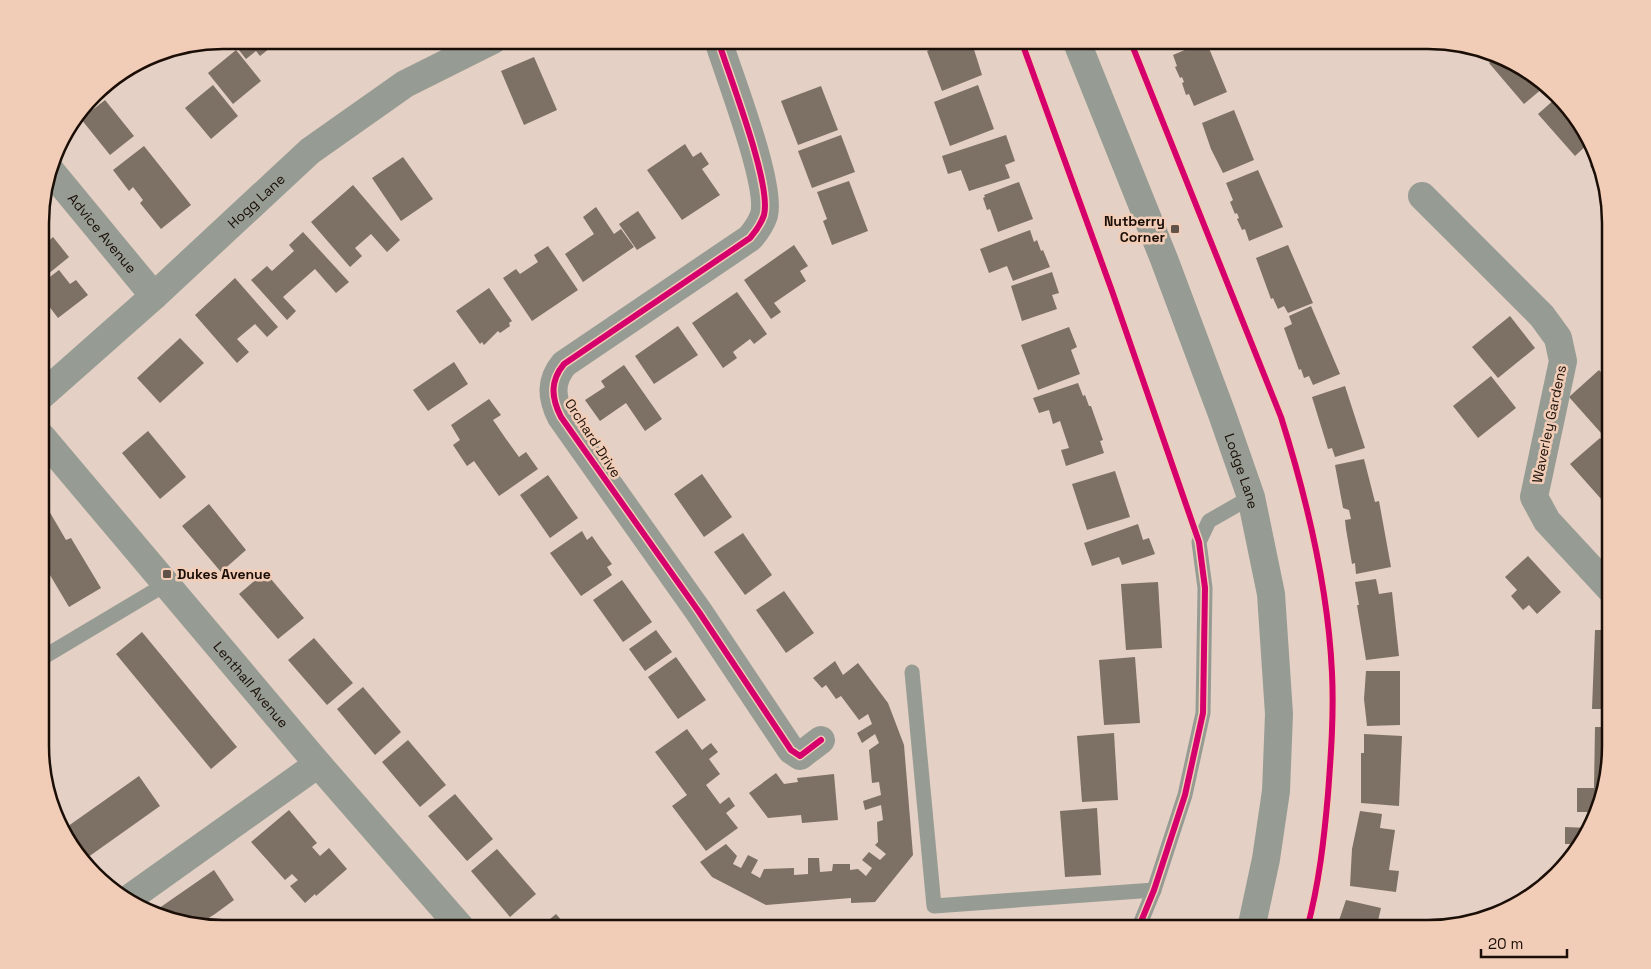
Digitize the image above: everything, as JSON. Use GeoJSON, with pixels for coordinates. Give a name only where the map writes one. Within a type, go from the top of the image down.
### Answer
{"type":"FeatureCollection","features":[{"type":"Feature","properties":{"kind":"street","name":"Hogg Lane"},"geometry":{"type":"LineString","coordinates":[[49,389],[154,296],[310,151],[405,84],[475,49]]}},
{"type":"Feature","properties":{"kind":"street","name":"Orchard Drive"},"geometry":{"type":"LineString","coordinates":[[721,49],[763,183],[764,214],[758,227],[750,238],[564,364],[553,382],[553,394],[555,406],[569,429],[699,612],[791,750],[800,756],[820,740]]}},
{"type":"Feature","properties":{"kind":"street","name":"Lodge Lane"},"geometry":{"type":"LineString","coordinates":[[1080,49],[1190,326],[1251,497],[1271,594],[1279,714],[1276,791],[1266,859],[1253,920]]}},
{"type":"Feature","properties":{"kind":"street","name":"Advice Avenue"},"geometry":{"type":"LineString","coordinates":[[55,177],[154,296]]}},
{"type":"Feature","properties":{"kind":"street","name":"Waverley Gardens"},"geometry":{"type":"LineString","coordinates":[[1422,196],[1542,316],[1558,338],[1563,361],[1534,496],[1547,521],[1602,580]]}},
{"type":"Feature","properties":{"kind":"street","name":"Lenthall Avenue"},"geometry":{"type":"LineString","coordinates":[[49,445],[318,764],[454,920]]}},
{"type":"Feature","properties":{"kind":"street"},"geometry":{"type":"LineString","coordinates":[[134,895],[318,764]]}},
{"type":"Feature","properties":{"kind":"lane"},"geometry":{"type":"LineString","coordinates":[[1142,920],[1154,890],[1186,795],[1203,713],[1205,588],[1200,542],[1209,521],[1251,497]]}},
{"type":"Feature","properties":{"kind":"lane"},"geometry":{"type":"LineString","coordinates":[[49,654],[166,584]]}},
{"type":"Feature","properties":{"kind":"lane"},"geometry":{"type":"LineString","coordinates":[[912,672],[934,906],[1154,890]]}},
{"type":"Feature","properties":{"kind":"building"},"geometry":{"type":"Polygon","coordinates":[[[238,49],[269,49],[260,56],[256,51],[246,59],[238,49]]]}},
{"type":"Feature","properties":{"kind":"building"},"geometry":{"type":"Polygon","coordinates":[[[932,49],[974,49],[982,75],[942,91],[927,51],[932,49]]]}},
{"type":"Feature","properties":{"kind":"building"},"geometry":{"type":"Polygon","coordinates":[[[1187,49],[1209,49],[1227,92],[1194,106],[1189,94],[1186,95],[1182,83],[1184,82],[1175,67],[1177,66],[1173,55],[1187,49]]]}},
{"type":"Feature","properties":{"kind":"building"},"geometry":{"type":"Polygon","coordinates":[[[236,50],[261,81],[233,104],[208,73],[236,50]]]}},
{"type":"Feature","properties":{"kind":"building"},"geometry":{"type":"Polygon","coordinates":[[[534,57],[557,110],[524,125],[501,71],[534,57]]]}},
{"type":"Feature","properties":{"kind":"building"},"geometry":{"type":"Polygon","coordinates":[[[1492,61],[1495,62],[1515,72],[1540,90],[1524,104],[1489,63],[1492,61]]]}},
{"type":"Feature","properties":{"kind":"building"},"geometry":{"type":"Polygon","coordinates":[[[213,85],[238,116],[211,139],[185,108],[213,85]]]}},
{"type":"Feature","properties":{"kind":"building"},"geometry":{"type":"Polygon","coordinates":[[[978,85],[994,129],[950,146],[934,102],[978,85]]]}},
{"type":"Feature","properties":{"kind":"building"},"geometry":{"type":"Polygon","coordinates":[[[821,86],[838,130],[798,145],[781,101],[821,86]]]}},
{"type":"Feature","properties":{"kind":"building"},"geometry":{"type":"Polygon","coordinates":[[[105,100],[134,136],[110,155],[82,121],[87,114],[105,100]]]}},
{"type":"Feature","properties":{"kind":"building"},"geometry":{"type":"Polygon","coordinates":[[[1552,101],[1566,117],[1584,147],[1575,156],[1538,114],[1552,101]]]}},
{"type":"Feature","properties":{"kind":"building"},"geometry":{"type":"Polygon","coordinates":[[[1234,110],[1254,160],[1223,173],[1211,149],[1202,123],[1234,110]]]}},
{"type":"Feature","properties":{"kind":"building"},"geometry":{"type":"Polygon","coordinates":[[[841,135],[855,172],[812,188],[798,151],[841,135]]]}},
{"type":"Feature","properties":{"kind":"building"},"geometry":{"type":"Polygon","coordinates":[[[1006,135],[1015,161],[1005,165],[1010,178],[969,191],[961,170],[948,174],[942,156],[1006,135]]]}},
{"type":"Feature","properties":{"kind":"building"},"geometry":{"type":"Polygon","coordinates":[[[685,144],[693,157],[701,152],[709,164],[702,169],[720,195],[682,220],[647,170],[685,144]]]}},
{"type":"Feature","properties":{"kind":"building"},"geometry":{"type":"Polygon","coordinates":[[[144,146],[191,205],[161,229],[140,203],[143,200],[133,187],[129,191],[113,170],[144,146]]]}},
{"type":"Feature","properties":{"kind":"building"},"geometry":{"type":"Polygon","coordinates":[[[403,157],[433,199],[401,221],[372,178],[403,157]]]}},
{"type":"Feature","properties":{"kind":"building"},"geometry":{"type":"Polygon","coordinates":[[[1258,170],[1283,227],[1249,241],[1245,229],[1242,230],[1237,219],[1239,218],[1237,213],[1235,214],[1230,202],[1233,200],[1226,183],[1258,170]]]}},
{"type":"Feature","properties":{"kind":"building"},"geometry":{"type":"Polygon","coordinates":[[[849,181],[868,231],[832,245],[823,221],[827,219],[817,192],[849,181]]]}},
{"type":"Feature","properties":{"kind":"building"},"geometry":{"type":"Polygon","coordinates":[[[1019,182],[1033,219],[998,232],[990,209],[987,210],[983,198],[985,197],[984,195],[1019,182]]]}},
{"type":"Feature","properties":{"kind":"building"},"geometry":{"type":"Polygon","coordinates":[[[353,185],[400,240],[387,252],[371,234],[355,248],[362,256],[350,267],[311,222],[353,185]]]}},
{"type":"Feature","properties":{"kind":"building"},"geometry":{"type":"Polygon","coordinates":[[[596,207],[614,234],[621,229],[634,247],[583,282],[565,254],[594,234],[583,217],[596,207]]]}},
{"type":"Feature","properties":{"kind":"building"},"geometry":{"type":"Polygon","coordinates":[[[638,211],[656,238],[637,250],[619,224],[638,211]]]}},
{"type":"Feature","properties":{"kind":"building"},"geometry":{"type":"Polygon","coordinates":[[[1030,230],[1034,242],[1037,240],[1050,267],[1013,281],[1007,266],[989,273],[980,249],[1030,230]]]}},
{"type":"Feature","properties":{"kind":"building"},"geometry":{"type":"Polygon","coordinates":[[[303,232],[349,282],[336,293],[315,269],[283,297],[296,311],[287,320],[251,280],[267,266],[272,271],[294,251],[289,245],[303,232]]]}},
{"type":"Feature","properties":{"kind":"building"},"geometry":{"type":"Polygon","coordinates":[[[53,237],[69,257],[49,273],[49,241],[53,237]]]}},
{"type":"Feature","properties":{"kind":"building"},"geometry":{"type":"Polygon","coordinates":[[[794,245],[808,266],[800,271],[806,281],[774,303],[781,312],[771,319],[744,280],[794,245]]]}},
{"type":"Feature","properties":{"kind":"building"},"geometry":{"type":"Polygon","coordinates":[[[1288,245],[1313,303],[1288,313],[1284,306],[1278,309],[1273,298],[1271,299],[1256,258],[1288,245]]]}},
{"type":"Feature","properties":{"kind":"building"},"geometry":{"type":"Polygon","coordinates":[[[548,246],[578,290],[532,321],[503,278],[516,269],[520,274],[538,262],[534,255],[548,246]]]}},
{"type":"Feature","properties":{"kind":"building"},"geometry":{"type":"Polygon","coordinates":[[[59,270],[70,284],[76,280],[88,295],[58,318],[49,306],[49,278],[59,270]]]}},
{"type":"Feature","properties":{"kind":"building"},"geometry":{"type":"Polygon","coordinates":[[[1052,272],[1059,293],[1052,295],[1057,309],[1022,321],[1011,286],[1052,272]]]}},
{"type":"Feature","properties":{"kind":"building"},"geometry":{"type":"Polygon","coordinates":[[[235,278],[278,327],[267,337],[255,324],[237,339],[249,352],[237,363],[195,315],[235,278]]]}},
{"type":"Feature","properties":{"kind":"building"},"geometry":{"type":"Polygon","coordinates":[[[489,288],[512,321],[509,323],[510,326],[500,333],[498,331],[484,345],[482,342],[480,344],[456,311],[489,288]]]}},
{"type":"Feature","properties":{"kind":"building"},"geometry":{"type":"Polygon","coordinates":[[[737,292],[767,334],[754,344],[750,339],[733,352],[737,358],[723,368],[692,323],[737,292]]]}},
{"type":"Feature","properties":{"kind":"building"},"geometry":{"type":"Polygon","coordinates":[[[1311,306],[1340,374],[1313,385],[1309,376],[1304,378],[1301,369],[1299,370],[1284,328],[1292,324],[1289,316],[1311,306]]]}},
{"type":"Feature","properties":{"kind":"building"},"geometry":{"type":"Polygon","coordinates":[[[1510,316],[1535,348],[1498,378],[1472,347],[1510,316]]]}},
{"type":"Feature","properties":{"kind":"building"},"geometry":{"type":"Polygon","coordinates":[[[678,326],[698,355],[654,384],[635,356],[678,326]]]}},
{"type":"Feature","properties":{"kind":"building"},"geometry":{"type":"Polygon","coordinates":[[[1069,327],[1077,347],[1071,350],[1080,374],[1038,390],[1021,345],[1069,327]]]}},
{"type":"Feature","properties":{"kind":"building"},"geometry":{"type":"Polygon","coordinates":[[[180,338],[204,363],[160,403],[137,378],[180,338]]]}},
{"type":"Feature","properties":{"kind":"building"},"geometry":{"type":"Polygon","coordinates":[[[454,362],[468,384],[428,411],[413,390],[454,362]]]}},
{"type":"Feature","properties":{"kind":"building"},"geometry":{"type":"Polygon","coordinates":[[[624,365],[662,419],[645,431],[626,403],[600,421],[585,400],[605,387],[601,381],[624,365]]]}},
{"type":"Feature","properties":{"kind":"building"},"geometry":{"type":"Polygon","coordinates":[[[1599,370],[1602,373],[1602,432],[1601,433],[1569,397],[1599,370]]]}},
{"type":"Feature","properties":{"kind":"building"},"geometry":{"type":"Polygon","coordinates":[[[1491,376],[1516,408],[1478,438],[1453,406],[1491,376]]]}},
{"type":"Feature","properties":{"kind":"building"},"geometry":{"type":"Polygon","coordinates":[[[1078,383],[1083,396],[1085,395],[1089,406],[1091,406],[1103,440],[1100,441],[1104,453],[1066,466],[1061,450],[1069,448],[1060,421],[1053,424],[1049,410],[1039,413],[1033,398],[1078,383]]]}},
{"type":"Feature","properties":{"kind":"building"},"geometry":{"type":"Polygon","coordinates":[[[1345,386],[1365,448],[1335,457],[1332,448],[1328,449],[1312,397],[1345,386]]]}},
{"type":"Feature","properties":{"kind":"building"},"geometry":{"type":"Polygon","coordinates":[[[489,399],[501,415],[493,420],[506,439],[519,457],[526,452],[538,469],[499,496],[474,461],[467,466],[453,445],[460,440],[451,425],[489,399]]]}},
{"type":"Feature","properties":{"kind":"building"},"geometry":{"type":"Polygon","coordinates":[[[148,431],[186,477],[160,499],[122,453],[148,431]]]}},
{"type":"Feature","properties":{"kind":"building"},"geometry":{"type":"Polygon","coordinates":[[[1600,438],[1602,440],[1602,500],[1570,464],[1600,438]]]}},
{"type":"Feature","properties":{"kind":"building"},"geometry":{"type":"Polygon","coordinates":[[[1364,459],[1375,502],[1379,501],[1391,567],[1356,574],[1355,563],[1352,564],[1345,520],[1351,519],[1349,510],[1343,508],[1335,465],[1364,459]]]}},
{"type":"Feature","properties":{"kind":"building"},"geometry":{"type":"Polygon","coordinates":[[[1115,471],[1130,517],[1087,530],[1072,484],[1115,471]]]}},
{"type":"Feature","properties":{"kind":"building"},"geometry":{"type":"Polygon","coordinates":[[[702,474],[732,517],[704,537],[674,494],[702,474]]]}},
{"type":"Feature","properties":{"kind":"building"},"geometry":{"type":"Polygon","coordinates":[[[548,475],[578,518],[550,538],[520,495],[548,475]]]}},
{"type":"Feature","properties":{"kind":"building"},"geometry":{"type":"Polygon","coordinates":[[[209,504],[246,550],[221,572],[182,526],[209,504]]]}},
{"type":"Feature","properties":{"kind":"building"},"geometry":{"type":"Polygon","coordinates":[[[49,511],[66,540],[71,538],[101,588],[69,607],[49,573],[49,511]]]}},
{"type":"Feature","properties":{"kind":"building"},"geometry":{"type":"Polygon","coordinates":[[[1138,524],[1143,540],[1149,538],[1155,554],[1122,565],[1119,557],[1092,566],[1084,543],[1138,524]]]}},
{"type":"Feature","properties":{"kind":"building"},"geometry":{"type":"Polygon","coordinates":[[[582,531],[587,540],[592,536],[612,564],[607,567],[612,575],[581,596],[550,553],[582,531]]]}},
{"type":"Feature","properties":{"kind":"building"},"geometry":{"type":"Polygon","coordinates":[[[743,533],[772,575],[745,595],[714,552],[743,533]]]}},
{"type":"Feature","properties":{"kind":"building"},"geometry":{"type":"Polygon","coordinates":[[[1528,556],[1561,592],[1537,614],[1529,605],[1523,610],[1511,596],[1517,590],[1505,577],[1528,556]]]}},
{"type":"Feature","properties":{"kind":"building"},"geometry":{"type":"Polygon","coordinates":[[[265,572],[304,618],[278,639],[239,594],[265,572]]]}},
{"type":"Feature","properties":{"kind":"building"},"geometry":{"type":"Polygon","coordinates":[[[1376,579],[1379,594],[1392,592],[1399,656],[1366,660],[1355,582],[1376,579]]]}},
{"type":"Feature","properties":{"kind":"building"},"geometry":{"type":"Polygon","coordinates":[[[622,580],[652,622],[623,642],[593,600],[622,580]]]}},
{"type":"Feature","properties":{"kind":"building"},"geometry":{"type":"Polygon","coordinates":[[[1158,582],[1162,648],[1126,650],[1121,584],[1158,582]]]}},
{"type":"Feature","properties":{"kind":"building"},"geometry":{"type":"Polygon","coordinates":[[[784,591],[814,633],[786,653],[756,610],[784,591]]]}},
{"type":"Feature","properties":{"kind":"building"},"geometry":{"type":"Polygon","coordinates":[[[656,630],[672,652],[645,671],[629,649],[656,630]]]}},
{"type":"Feature","properties":{"kind":"building"},"geometry":{"type":"Polygon","coordinates":[[[1595,630],[1602,630],[1602,709],[1592,709],[1595,630]]]}},
{"type":"Feature","properties":{"kind":"building"},"geometry":{"type":"Polygon","coordinates":[[[142,632],[237,747],[211,769],[116,654],[142,632]]]}},
{"type":"Feature","properties":{"kind":"building"},"geometry":{"type":"Polygon","coordinates":[[[314,638],[353,683],[327,705],[288,660],[314,638]]]}},
{"type":"Feature","properties":{"kind":"building"},"geometry":{"type":"Polygon","coordinates":[[[676,657],[706,700],[678,719],[648,677],[676,657]]]}},
{"type":"Feature","properties":{"kind":"building"},"geometry":{"type":"Polygon","coordinates":[[[1135,657],[1140,723],[1104,725],[1099,660],[1135,657]]]}},
{"type":"Feature","properties":{"kind":"building"},"geometry":{"type":"Polygon","coordinates":[[[835,661],[843,675],[858,663],[888,703],[904,745],[913,855],[875,902],[851,903],[851,898],[766,905],[712,877],[700,862],[726,844],[737,856],[733,864],[741,868],[748,855],[758,860],[751,873],[760,878],[764,869],[794,868],[794,875],[808,874],[808,858],[819,858],[820,872],[832,871],[833,864],[850,864],[850,870],[858,869],[866,876],[872,868],[862,860],[869,852],[880,860],[886,854],[875,845],[878,842],[877,822],[883,820],[881,805],[865,810],[863,801],[881,795],[879,782],[872,783],[869,750],[879,743],[875,734],[862,743],[857,733],[872,724],[868,714],[859,720],[841,696],[836,699],[826,685],[822,688],[813,678],[835,661]]]}},
{"type":"Feature","properties":{"kind":"building"},"geometry":{"type":"Polygon","coordinates":[[[1366,671],[1400,671],[1400,725],[1367,726],[1364,699],[1366,671]]]}},
{"type":"Feature","properties":{"kind":"building"},"geometry":{"type":"Polygon","coordinates":[[[363,687],[401,732],[375,755],[337,709],[363,687]]]}},
{"type":"Feature","properties":{"kind":"building"},"geometry":{"type":"Polygon","coordinates":[[[1595,727],[1602,727],[1602,757],[1599,780],[1593,802],[1589,812],[1577,812],[1577,788],[1594,788],[1595,727]]]}},
{"type":"Feature","properties":{"kind":"building"},"geometry":{"type":"Polygon","coordinates":[[[687,729],[702,750],[711,743],[718,752],[709,759],[720,774],[706,785],[720,804],[729,797],[735,806],[726,813],[738,828],[706,851],[672,806],[687,795],[655,752],[687,729]]]}},
{"type":"Feature","properties":{"kind":"building"},"geometry":{"type":"Polygon","coordinates":[[[1114,733],[1118,800],[1082,802],[1077,736],[1114,733]]]}},
{"type":"Feature","properties":{"kind":"building"},"geometry":{"type":"Polygon","coordinates":[[[1364,734],[1402,736],[1399,806],[1361,803],[1361,753],[1364,753],[1364,734]]]}},
{"type":"Feature","properties":{"kind":"building"},"geometry":{"type":"Polygon","coordinates":[[[408,740],[446,785],[420,807],[382,762],[408,740]]]}},
{"type":"Feature","properties":{"kind":"building"},"geometry":{"type":"Polygon","coordinates":[[[776,773],[784,784],[798,782],[797,778],[834,774],[838,820],[802,823],[801,815],[768,818],[749,793],[776,773]]]}},
{"type":"Feature","properties":{"kind":"building"},"geometry":{"type":"Polygon","coordinates":[[[139,776],[160,806],[89,857],[69,826],[139,776]]]}},
{"type":"Feature","properties":{"kind":"building"},"geometry":{"type":"Polygon","coordinates":[[[455,794],[493,839],[467,861],[428,816],[455,794]]]}},
{"type":"Feature","properties":{"kind":"building"},"geometry":{"type":"Polygon","coordinates":[[[1097,808],[1101,875],[1065,877],[1060,811],[1097,808]]]}},
{"type":"Feature","properties":{"kind":"building"},"geometry":{"type":"Polygon","coordinates":[[[289,810],[317,843],[312,847],[320,856],[329,848],[347,869],[305,903],[290,886],[298,880],[292,874],[285,880],[251,842],[289,810]]]}},
{"type":"Feature","properties":{"kind":"building"},"geometry":{"type":"Polygon","coordinates":[[[1360,811],[1382,814],[1380,828],[1395,830],[1389,870],[1399,871],[1396,892],[1350,886],[1352,849],[1360,811]]]}},
{"type":"Feature","properties":{"kind":"building"},"geometry":{"type":"Polygon","coordinates":[[[1565,827],[1582,828],[1571,844],[1565,844],[1565,827]]]}},
{"type":"Feature","properties":{"kind":"building"},"geometry":{"type":"Polygon","coordinates":[[[497,849],[536,894],[510,917],[471,871],[497,849]]]}},
{"type":"Feature","properties":{"kind":"building"},"geometry":{"type":"Polygon","coordinates":[[[214,870],[234,900],[207,919],[159,908],[214,870]]]}},
{"type":"Feature","properties":{"kind":"building"},"geometry":{"type":"Polygon","coordinates":[[[1346,900],[1381,908],[1378,920],[1339,920],[1346,900]]]}},
{"type":"Feature","properties":{"kind":"building"},"geometry":{"type":"Polygon","coordinates":[[[556,914],[561,920],[549,920],[556,914]]]}},
{"type":"Feature","properties":{"kind":"cycle path"},"geometry":{"type":"LineString","coordinates":[[721,49],[756,155],[765,200],[764,215],[750,238],[564,364],[559,370],[554,383],[555,403],[561,417],[699,612],[791,750],[800,756],[821,740]]}},
{"type":"Feature","properties":{"kind":"cycle path"},"geometry":{"type":"LineString","coordinates":[[1024,49],[1112,291],[1199,542],[1205,588],[1203,713],[1185,795],[1154,890],[1142,920]]}},
{"type":"Feature","properties":{"kind":"cycle path"},"geometry":{"type":"LineString","coordinates":[[1134,49],[1281,417],[1308,511],[1315,543],[1330,640],[1333,688],[1331,749],[1323,845],[1309,920]]}},
{"type":"Feature","properties":{"kind":"place","name":"Nutberry Corner"},"geometry":{"type":"Point","coordinates":[1175,229]}},
{"type":"Feature","properties":{"kind":"place","name":"Dukes Avenue"},"geometry":{"type":"Point","coordinates":[167,574]}}]}
